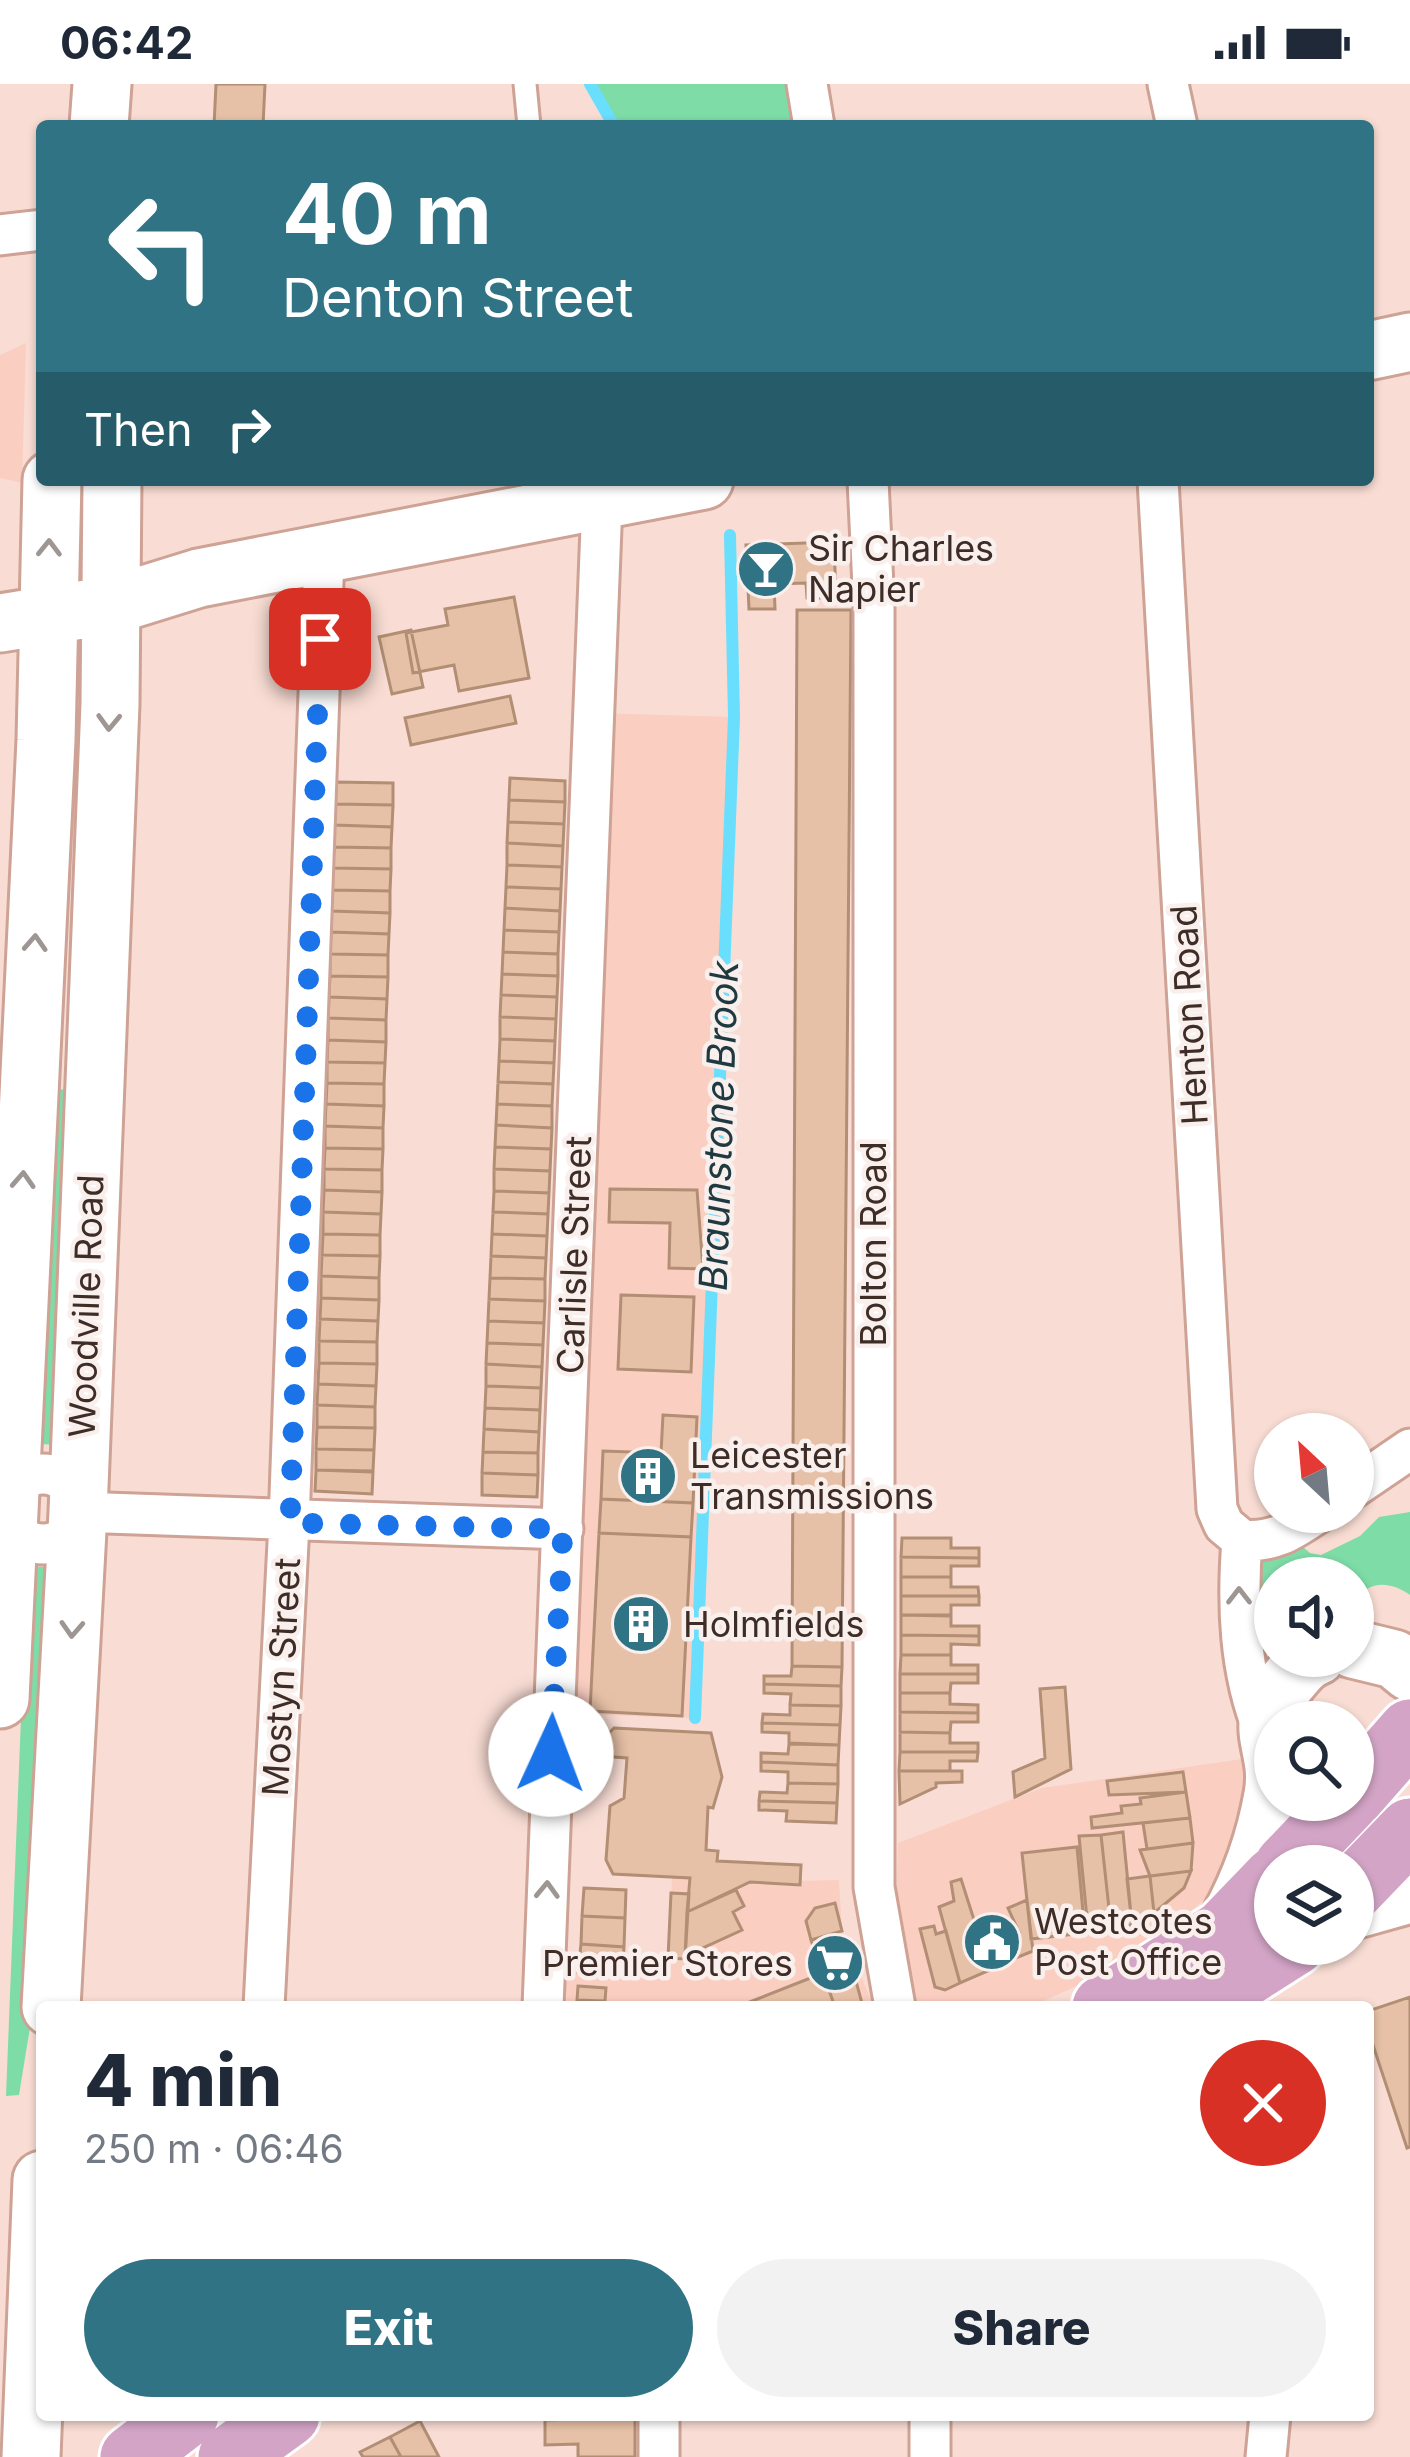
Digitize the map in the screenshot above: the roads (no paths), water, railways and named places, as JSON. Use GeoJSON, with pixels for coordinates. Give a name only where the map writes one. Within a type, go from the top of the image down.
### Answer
{"type":"FeatureCollection","features":[{"type":"Feature","properties":{"kind":"main road"},"geometry":{"type":"LineString","coordinates":[[1374,1771],[1410,1730]]}},
{"type":"Feature","properties":{"kind":"main road"},"geometry":{"type":"LineString","coordinates":[[1306,1845],[1329,1821]]}},
{"type":"Feature","properties":{"kind":"main road"},"geometry":{"type":"LineString","coordinates":[[1374,1867],[1410,1830]]}},
{"type":"Feature","properties":{"kind":"main road"},"geometry":{"type":"LineString","coordinates":[[1114,2001],[1223,1932],[1254,1900]]}},
{"type":"Feature","properties":{"kind":"main road"},"geometry":{"type":"LineString","coordinates":[[1205,2001],[1263,1965]]}},
{"type":"Feature","properties":{"kind":"street"},"geometry":{"type":"LineString","coordinates":[[99,120],[102,84]]}},
{"type":"Feature","properties":{"kind":"street"},"geometry":{"type":"LineString","coordinates":[[807,84],[813,120]]}},
{"type":"Feature","properties":{"kind":"street"},"geometry":{"type":"LineString","coordinates":[[1168,84],[1176,120]]}},
{"type":"Feature","properties":{"kind":"street"},"geometry":{"type":"LineString","coordinates":[[0,235],[36,231]]}},
{"type":"Feature","properties":{"kind":"street","name":"Woodville Road"},"geometry":{"type":"LineString","coordinates":[[0,1699],[3,1506],[29,1060],[23,620],[51,486]]}},
{"type":"Feature","properties":{"kind":"street","name":"Woodville Road"},"geometry":{"type":"LineString","coordinates":[[51,2001],[78,1512],[112,605],[112,486]]}},
{"type":"Feature","properties":{"kind":"street"},"geometry":{"type":"LineString","coordinates":[[23,620],[112,605],[199,578],[591,496],[662,486]]}},
{"type":"Feature","properties":{"kind":"street","name":"Bolton Road"},"geometry":{"type":"LineString","coordinates":[[868,486],[874,608],[874,1887],[894,2001]]}},
{"type":"Feature","properties":{"kind":"street","name":"Henton Road"},"geometry":{"type":"LineString","coordinates":[[1158,486],[1217,1509],[1224,1525],[1242,1540]]}},
{"type":"Feature","properties":{"kind":"street","name":"Carlisle Street"},"geometry":{"type":"LineString","coordinates":[[543,2001],[563,1529],[591,496]]}},
{"type":"Feature","properties":{"kind":"street","name":"Mostyn Street"},"geometry":{"type":"LineString","coordinates":[[265,2001],[290,1523],[324,555]]}},
{"type":"Feature","properties":{"kind":"street"},"geometry":{"type":"LineString","coordinates":[[29,1060],[95,1066]]}},
{"type":"Feature","properties":{"kind":"street"},"geometry":{"type":"LineString","coordinates":[[1374,1474],[1410,1449]]}},
{"type":"Feature","properties":{"kind":"street"},"geometry":{"type":"LineString","coordinates":[[3,1506],[15,1485],[46,1473],[66,1481],[78,1512],[563,1529]]}},
{"type":"Feature","properties":{"kind":"street"},"geometry":{"type":"LineString","coordinates":[[1254,1708],[1237,1604],[1242,1540],[1263,1542],[1288,1533]]}},
{"type":"Feature","properties":{"kind":"street"},"geometry":{"type":"LineString","coordinates":[[1374,1654],[1394,1659],[1410,1672]]}},
{"type":"Feature","properties":{"kind":"street"},"geometry":{"type":"LineString","coordinates":[[1272,1701],[1292,1677]]}},
{"type":"Feature","properties":{"kind":"street"},"geometry":{"type":"LineString","coordinates":[[1223,1932],[1254,1874],[1267,1821]]}},
{"type":"Feature","properties":{"kind":"street"},"geometry":{"type":"LineString","coordinates":[[1374,1904],[1410,1894]]}},
{"type":"Feature","properties":{"kind":"street"},"geometry":{"type":"LineString","coordinates":[[31,2457],[36,2374]]}},
{"type":"Feature","properties":{"kind":"street"},"geometry":{"type":"LineString","coordinates":[[659,2421],[659,2457]]}},
{"type":"Feature","properties":{"kind":"street"},"geometry":{"type":"LineString","coordinates":[[930,2421],[931,2457]]}},
{"type":"Feature","properties":{"kind":"street"},"geometry":{"type":"LineString","coordinates":[[1266,2457],[1269,2421]]}},
{"type":"Feature","properties":{"kind":"lane"},"geometry":{"type":"LineString","coordinates":[[525,84],[528,120]]}},
{"type":"Feature","properties":{"kind":"waterway","name":"Braunstone Brook"},"geometry":{"type":"LineString","coordinates":[[590,84],[611,120]]}},
{"type":"Feature","properties":{"kind":"waterway","name":"Braunstone Brook"},"geometry":{"type":"LineString","coordinates":[[695,1718],[734,717],[730,535]]}},
{"type":"Feature","properties":{"kind":"place","name":"Sir Charles Napier"},"geometry":{"type":"Point","coordinates":[766,569]}},
{"type":"Feature","properties":{"kind":"place","name":"Leicester Transmissions"},"geometry":{"type":"Point","coordinates":[648,1476]}},
{"type":"Feature","properties":{"kind":"place","name":"Holmfields"},"geometry":{"type":"Point","coordinates":[641,1624]}},
{"type":"Feature","properties":{"kind":"place","name":"Westcotes Post Office"},"geometry":{"type":"Point","coordinates":[992,1942]}},
{"type":"Feature","properties":{"kind":"place","name":"Premier Stores"},"geometry":{"type":"Point","coordinates":[835,1963]}}]}
